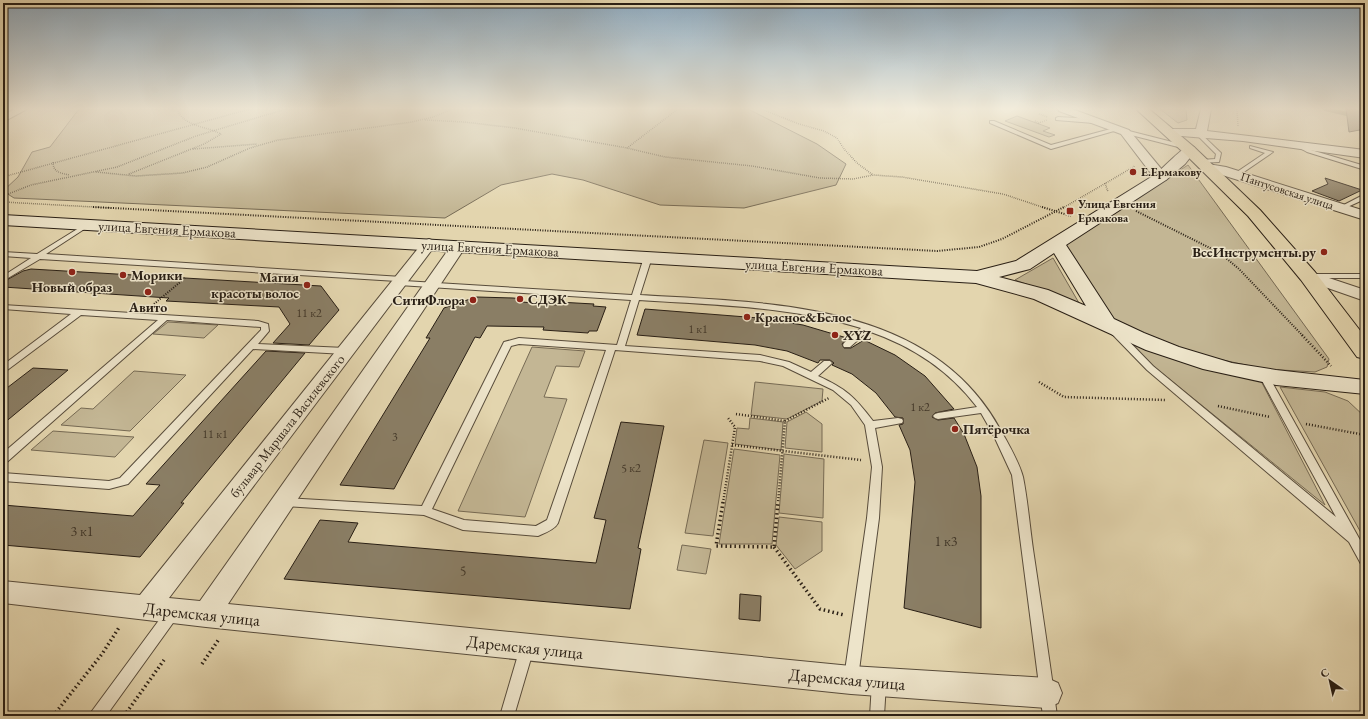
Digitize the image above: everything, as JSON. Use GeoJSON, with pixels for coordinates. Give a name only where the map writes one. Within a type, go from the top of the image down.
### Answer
{"type":"FeatureCollection","features":[{"type":"Feature","properties":{"kind":"highway"},"geometry":{"type":"LineString","coordinates":[[1181,143],[1254,213],[1308,276],[1365,352]]}},
{"type":"Feature","properties":{"kind":"main road","name":"улица Евгения Ермакова"},"geometry":{"type":"LineString","coordinates":[[977,277],[1023,265],[1161,177],[1180,161],[1187,148]]}},
{"type":"Feature","properties":{"kind":"main road","name":"улица Евгения Ермакова"},"geometry":{"type":"LineString","coordinates":[[3,220],[977,277],[1048,297],[1105,321],[1146,342],[1189,359],[1264,376],[1365,387]]}},
{"type":"Feature","properties":{"kind":"main road"},"geometry":{"type":"LineString","coordinates":[[1057,244],[1105,321]]}},
{"type":"Feature","properties":{"kind":"street"},"geometry":{"type":"LineString","coordinates":[[1132,143],[1161,177]]}},
{"type":"Feature","properties":{"kind":"street"},"geometry":{"type":"LineString","coordinates":[[1278,143],[1365,154]]}},
{"type":"Feature","properties":{"kind":"street","name":"Пантусовская улица"},"geometry":{"type":"LineString","coordinates":[[1204,165],[1365,216]]}},
{"type":"Feature","properties":{"kind":"street","name":"бульвар Маршала Василевского"},"geometry":{"type":"LineString","coordinates":[[146,608],[429,244]]}},
{"type":"Feature","properties":{"kind":"street"},"geometry":{"type":"LineString","coordinates":[[214,625],[284,501],[458,246]]}},
{"type":"Feature","properties":{"kind":"street"},"geometry":{"type":"LineString","coordinates":[[1308,276],[1365,296]]}},
{"type":"Feature","properties":{"kind":"street","name":"Даремская улица"},"geometry":{"type":"LineString","coordinates":[[3,592],[174,611],[214,625],[528,647],[879,682],[1048,704]]}},
{"type":"Feature","properties":{"kind":"lane"},"geometry":{"type":"LineString","coordinates":[[1041,143],[1051,147],[1071,143]]}},
{"type":"Feature","properties":{"kind":"lane"},"geometry":{"type":"LineString","coordinates":[[1166,143],[1187,148]]}},
{"type":"Feature","properties":{"kind":"lane"},"geometry":{"type":"LineString","coordinates":[[1204,165],[1217,161],[1219,154],[1208,143]]}},
{"type":"Feature","properties":{"kind":"lane"},"geometry":{"type":"LineString","coordinates":[[1300,146],[1309,151],[1364,168]]}},
{"type":"Feature","properties":{"kind":"lane"},"geometry":{"type":"LineString","coordinates":[[1236,175],[1270,152],[1252,147]]}},
{"type":"Feature","properties":{"kind":"lane"},"geometry":{"type":"LineString","coordinates":[[1341,208],[1365,196]]}},
{"type":"Feature","properties":{"kind":"lane"},"geometry":{"type":"LineString","coordinates":[[3,279],[87,225]]}},
{"type":"Feature","properties":{"kind":"lane"},"geometry":{"type":"LineString","coordinates":[[3,254],[200,266],[432,284],[758,305],[800,310],[881,333],[922,352],[948,372],[975,398],[1007,451],[1016,475],[1048,704]]}},
{"type":"Feature","properties":{"kind":"lane"},"geometry":{"type":"LineString","coordinates":[[284,501],[425,511],[463,525],[538,531],[546,528],[552,523],[635,297],[648,257]]}},
{"type":"Feature","properties":{"kind":"lane"},"geometry":{"type":"LineString","coordinates":[[1308,276],[1365,276]]}},
{"type":"Feature","properties":{"kind":"lane"},"geometry":{"type":"LineString","coordinates":[[3,307],[258,324],[265,326],[265,331],[124,481],[109,485],[3,477]]}},
{"type":"Feature","properties":{"kind":"lane"},"geometry":{"type":"LineString","coordinates":[[3,369],[79,312]]}},
{"type":"Feature","properties":{"kind":"lane"},"geometry":{"type":"LineString","coordinates":[[3,459],[165,318]]}},
{"type":"Feature","properties":{"kind":"lane"},"geometry":{"type":"LineString","coordinates":[[1105,321],[1150,368],[1354,539]]}},
{"type":"Feature","properties":{"kind":"lane"},"geometry":{"type":"LineString","coordinates":[[847,345],[866,328]]}},
{"type":"Feature","properties":{"kind":"lane"},"geometry":{"type":"LineString","coordinates":[[425,511],[507,344],[519,342],[760,358],[786,364],[813,375],[840,392],[854,403],[870,425],[876,462],[873,518],[851,680]]}},
{"type":"Feature","properties":{"kind":"lane"},"geometry":{"type":"LineString","coordinates":[[251,346],[345,352]]}},
{"type":"Feature","properties":{"kind":"lane"},"geometry":{"type":"LineString","coordinates":[[813,375],[827,363]]}},
{"type":"Feature","properties":{"kind":"lane"},"geometry":{"type":"LineString","coordinates":[[1264,376],[1365,560]]}},
{"type":"Feature","properties":{"kind":"lane"},"geometry":{"type":"LineString","coordinates":[[938,416],[982,410]]}},
{"type":"Feature","properties":{"kind":"lane"},"geometry":{"type":"LineString","coordinates":[[870,425],[898,421]]}},
{"type":"Feature","properties":{"kind":"lane"},"geometry":{"type":"LineString","coordinates":[[97,716],[174,611]]}},
{"type":"Feature","properties":{"kind":"lane"},"geometry":{"type":"LineString","coordinates":[[507,716],[528,647]]}},
{"type":"Feature","properties":{"kind":"lane"},"geometry":{"type":"LineString","coordinates":[[876,716],[879,682]]}},
{"type":"Feature","properties":{"kind":"path"},"geometry":{"type":"LineString","coordinates":[[3,177],[126,143]]}},
{"type":"Feature","properties":{"kind":"path"},"geometry":{"type":"LineString","coordinates":[[3,196],[40,181],[117,167],[181,143]]}},
{"type":"Feature","properties":{"kind":"path"},"geometry":{"type":"LineString","coordinates":[[127,175],[206,143]]}},
{"type":"Feature","properties":{"kind":"path"},"geometry":{"type":"LineString","coordinates":[[188,150],[268,143]]}},
{"type":"Feature","properties":{"kind":"path"},"geometry":{"type":"LineString","coordinates":[[596,143],[665,157],[752,166],[820,178],[853,178],[873,175],[969,187],[1003,194],[1057,211]]}},
{"type":"Feature","properties":{"kind":"path"},"geometry":{"type":"LineString","coordinates":[[627,148],[634,143]]}},
{"type":"Feature","properties":{"kind":"path"},"geometry":{"type":"LineString","coordinates":[[840,143],[857,163],[873,175]]}},
{"type":"Feature","properties":{"kind":"path"},"geometry":{"type":"LineString","coordinates":[[96,172],[110,175],[127,175],[199,170],[260,144]]}},
{"type":"Feature","properties":{"kind":"path"},"geometry":{"type":"LineString","coordinates":[[3,202],[937,251],[979,247],[1002,239],[1057,211],[1146,159]]}},
{"type":"Feature","properties":{"kind":"path"},"geometry":{"type":"LineString","coordinates":[[53,162],[53,167],[58,173],[70,176]]}},
{"type":"Feature","properties":{"kind":"path"},"geometry":{"type":"LineString","coordinates":[[1134,210],[1220,253],[1239,269],[1333,368]]}},
{"type":"Feature","properties":{"kind":"path"},"geometry":{"type":"LineString","coordinates":[[140,316],[200,266]]}},
{"type":"Feature","properties":{"kind":"path"},"geometry":{"type":"LineString","coordinates":[[736,414],[785,421],[840,392]]}},
{"type":"Feature","properties":{"kind":"path"},"geometry":{"type":"LineString","coordinates":[[728,418],[735,427],[716,546],[774,547]]}},
{"type":"Feature","properties":{"kind":"path"},"geometry":{"type":"LineString","coordinates":[[785,421],[774,547],[820,609],[858,620]]}},
{"type":"Feature","properties":{"kind":"path"},"geometry":{"type":"LineString","coordinates":[[732,445],[876,462]]}},
{"type":"Feature","properties":{"kind":"path"},"geometry":{"type":"LineString","coordinates":[[53,716],[102,654],[122,622]]}},
{"type":"Feature","properties":{"kind":"path"},"geometry":{"type":"LineString","coordinates":[[202,664],[214,625]]}},
{"type":"Feature","properties":{"kind":"path"},"geometry":{"type":"LineString","coordinates":[[124,716],[164,660]]}},
{"type":"Feature","properties":{"kind":"shaded area"},"geometry":{"type":"Polygon","coordinates":[[[53,143],[814,143],[846,164],[836,185],[744,208],[660,205],[583,180],[552,174],[501,185],[445,218],[14,198],[3,191],[18,177],[32,152],[50,147],[53,143]]]}},
{"type":"Feature","properties":{"kind":"shaded area"},"geometry":{"type":"Polygon","coordinates":[[[1188,165],[1329,359],[1327,367],[1315,372],[1264,369],[1191,353],[1150,338],[1112,319],[1064,246],[1188,165]]]}},
{"type":"Feature","properties":{"kind":"shaded area"},"geometry":{"type":"Polygon","coordinates":[[[1053,258],[1079,303],[1015,280],[1053,258]]]}},
{"type":"Feature","properties":{"kind":"shaded area"},"geometry":{"type":"Polygon","coordinates":[[[168,322],[218,325],[204,338],[153,334],[168,322]]]}},
{"type":"Feature","properties":{"kind":"shaded area"},"geometry":{"type":"Polygon","coordinates":[[[1127,338],[1260,379],[1325,505],[1152,365],[1127,338]]]}},
{"type":"Feature","properties":{"kind":"shaded area"},"geometry":{"type":"Polygon","coordinates":[[[532,347],[585,351],[579,367],[556,366],[544,397],[567,399],[525,517],[458,511],[532,347]]]}},
{"type":"Feature","properties":{"kind":"shaded area"},"geometry":{"type":"Polygon","coordinates":[[[134,371],[186,375],[130,431],[61,425],[81,408],[93,409],[134,371]]]}},
{"type":"Feature","properties":{"kind":"shaded area"},"geometry":{"type":"Polygon","coordinates":[[[755,382],[823,389],[822,401],[787,419],[751,415],[755,382]]]}},
{"type":"Feature","properties":{"kind":"shaded area"},"geometry":{"type":"Polygon","coordinates":[[[1280,387],[1325,392],[1348,401],[1365,417],[1365,540],[1280,387]]]}},
{"type":"Feature","properties":{"kind":"shaded area"},"geometry":{"type":"Polygon","coordinates":[[[806,412],[822,424],[822,452],[785,448],[787,422],[806,412]]]}},
{"type":"Feature","properties":{"kind":"shaded area"},"geometry":{"type":"Polygon","coordinates":[[[750,418],[783,422],[781,450],[735,444],[737,428],[749,429],[750,418]]]}},
{"type":"Feature","properties":{"kind":"shaded area"},"geometry":{"type":"Polygon","coordinates":[[[53,431],[134,437],[115,457],[31,450],[53,431]]]}},
{"type":"Feature","properties":{"kind":"shaded area"},"geometry":{"type":"Polygon","coordinates":[[[704,440],[728,443],[713,536],[685,533],[704,440]]]}},
{"type":"Feature","properties":{"kind":"shaded area"},"geometry":{"type":"Polygon","coordinates":[[[734,449],[780,455],[772,544],[719,544],[734,449]]]}},
{"type":"Feature","properties":{"kind":"shaded area"},"geometry":{"type":"Polygon","coordinates":[[[784,454],[824,459],[823,518],[779,513],[784,454]]]}},
{"type":"Feature","properties":{"kind":"shaded area"},"geometry":{"type":"Polygon","coordinates":[[[779,517],[822,522],[822,551],[795,569],[776,545],[779,517]]]}},
{"type":"Feature","properties":{"kind":"shaded area"},"geometry":{"type":"Polygon","coordinates":[[[682,545],[711,549],[706,574],[677,570],[682,545]]]}},
{"type":"Feature","properties":{"kind":"building"},"geometry":{"type":"Polygon","coordinates":[[[1325,178],[1362,190],[1339,201],[1312,191],[1328,184],[1325,178]]]}},
{"type":"Feature","properties":{"kind":"building"},"geometry":{"type":"Polygon","coordinates":[[[31,269],[321,286],[339,310],[309,345],[273,343],[290,324],[279,307],[166,301],[169,298],[3,287],[3,282],[23,271],[31,269]]]}},
{"type":"Feature","properties":{"kind":"building"},"geometry":{"type":"Polygon","coordinates":[[[477,297],[523,299],[522,302],[557,305],[558,302],[594,304],[593,306],[606,307],[597,331],[589,331],[588,333],[543,330],[544,327],[487,326],[480,338],[475,337],[394,489],[340,485],[430,338],[426,338],[444,308],[456,304],[457,300],[464,301],[477,297]]]}},
{"type":"Feature","properties":{"kind":"building"},"geometry":{"type":"Polygon","coordinates":[[[645,309],[759,318],[803,325],[847,338],[842,344],[844,348],[851,348],[864,340],[895,355],[925,376],[954,409],[935,413],[932,417],[938,420],[954,418],[964,434],[977,467],[981,496],[981,628],[904,608],[915,482],[910,450],[899,425],[903,424],[903,418],[895,417],[876,393],[852,374],[832,365],[834,363],[830,360],[820,360],[818,363],[787,351],[755,345],[637,335],[645,309]]]}},
{"type":"Feature","properties":{"kind":"building"},"geometry":{"type":"Polygon","coordinates":[[[266,351],[305,353],[181,503],[184,503],[140,557],[3,545],[3,505],[133,516],[160,485],[146,484],[266,351]]]}},
{"type":"Feature","properties":{"kind":"building"},"geometry":{"type":"Polygon","coordinates":[[[33,368],[68,370],[3,424],[3,391],[33,368]]]}},
{"type":"Feature","properties":{"kind":"building"},"geometry":{"type":"Polygon","coordinates":[[[621,422],[664,426],[638,548],[641,549],[630,609],[284,579],[320,520],[358,523],[348,542],[596,563],[606,520],[594,518],[621,422]]]}},
{"type":"Feature","properties":{"kind":"building"},"geometry":{"type":"Polygon","coordinates":[[[740,594],[761,596],[760,621],[739,619],[740,594]]]}},
{"type":"Feature","properties":{"kind":"place","name":"Е.Ермакову"},"geometry":{"type":"Point","coordinates":[1133,172]}},
{"type":"Feature","properties":{"kind":"place","name":"Улица Евгения Ермакова"},"geometry":{"type":"Point","coordinates":[1070,211]}},
{"type":"Feature","properties":{"kind":"place","name":"ВсеИнструменты.ру"},"geometry":{"type":"Point","coordinates":[1324,252]}},
{"type":"Feature","properties":{"kind":"place","name":"Новый образ"},"geometry":{"type":"Point","coordinates":[72,272]}},
{"type":"Feature","properties":{"kind":"place","name":"Морики"},"geometry":{"type":"Point","coordinates":[123,275]}},
{"type":"Feature","properties":{"kind":"place","name":"Магия красоты волос"},"geometry":{"type":"Point","coordinates":[307,285]}},
{"type":"Feature","properties":{"kind":"place","name":"Авито"},"geometry":{"type":"Point","coordinates":[148,292]}},
{"type":"Feature","properties":{"kind":"place","name":"СДЭК"},"geometry":{"type":"Point","coordinates":[520,299]}},
{"type":"Feature","properties":{"kind":"place","name":"СитиФлора"},"geometry":{"type":"Point","coordinates":[473,300]}},
{"type":"Feature","properties":{"kind":"place","name":"Красное&Белое"},"geometry":{"type":"Point","coordinates":[747,317]}},
{"type":"Feature","properties":{"kind":"place","name":"XYZ"},"geometry":{"type":"Point","coordinates":[835,335]}},
{"type":"Feature","properties":{"kind":"place","name":"Пятёрочка"},"geometry":{"type":"Point","coordinates":[955,429]}}]}
